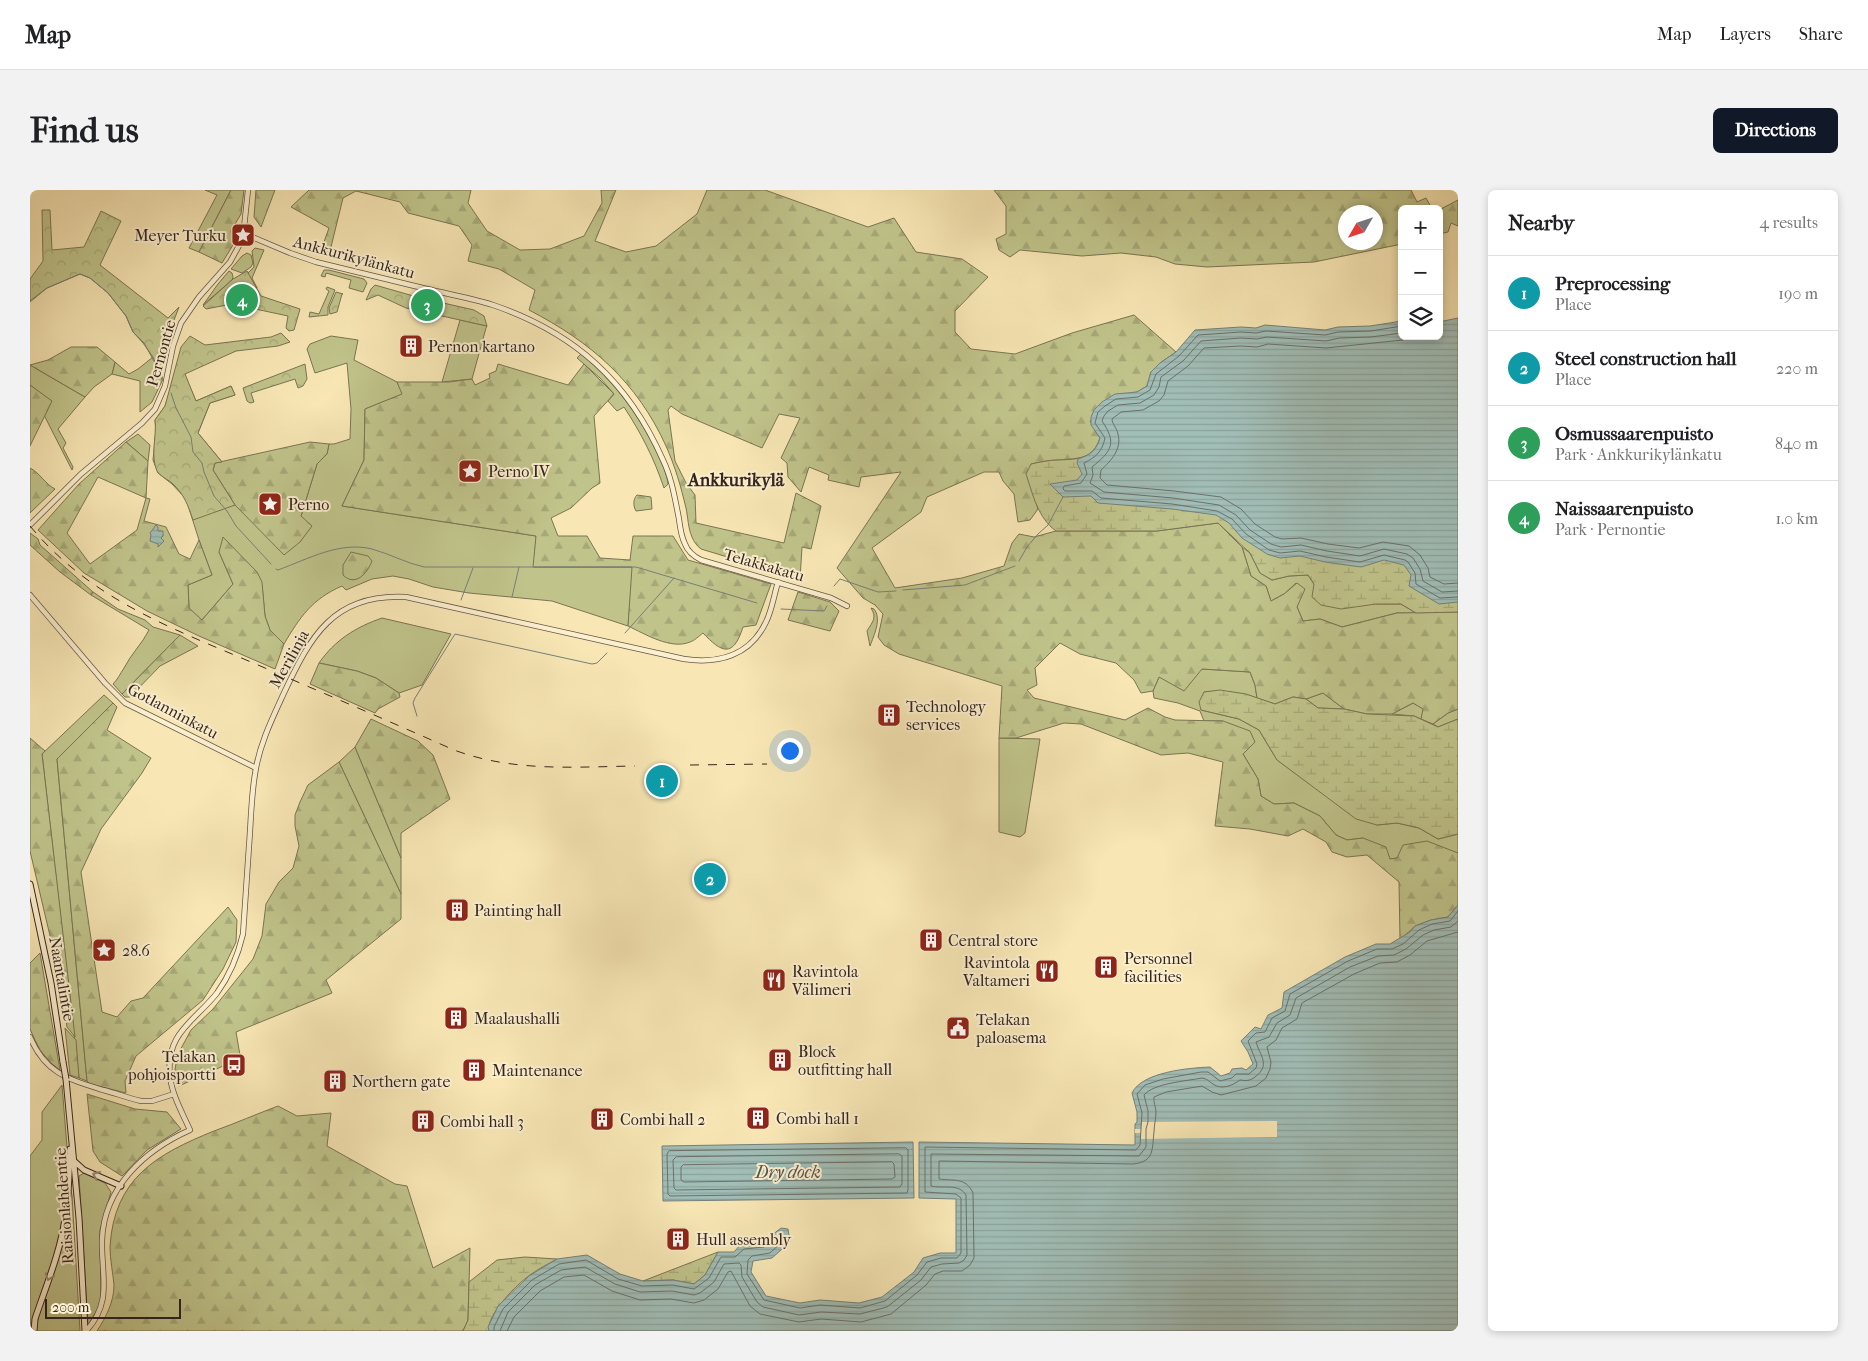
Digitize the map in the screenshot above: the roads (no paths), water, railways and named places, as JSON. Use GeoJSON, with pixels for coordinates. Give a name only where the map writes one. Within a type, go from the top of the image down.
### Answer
{"type":"FeatureCollection","features":[{"type":"Feature","properties":{"kind":"main road","name":"Naantalintie"},"geometry":{"type":"LineString","coordinates":[[30,884],[51,983],[66,1079]]}},
{"type":"Feature","properties":{"kind":"main road","name":"Raisionlahdentie"},"geometry":{"type":"LineString","coordinates":[[66,1079],[86,1331]]}},
{"type":"Feature","properties":{"kind":"main road"},"geometry":{"type":"LineString","coordinates":[[34,1331],[35,1319],[58,1250],[66,1217],[71,1126]]}},
{"type":"Feature","properties":{"kind":"main road"},"geometry":{"type":"LineString","coordinates":[[74,1161],[84,1170],[121,1186]]}},
{"type":"Feature","properties":{"kind":"street"},"geometry":{"type":"LineString","coordinates":[[244,228],[248,190]]}},
{"type":"Feature","properties":{"kind":"street"},"geometry":{"type":"LineString","coordinates":[[244,228],[249,230],[250,236],[247,241],[241,242],[236,237],[236,233],[239,229],[244,228]]}},
{"type":"Feature","properties":{"kind":"street","name":"Ankkurikylänkatu"},"geometry":{"type":"LineString","coordinates":[[250,236],[316,262],[491,305],[542,325],[571,344],[600,367],[623,391],[648,430],[669,475],[682,538]]}},
{"type":"Feature","properties":{"kind":"street","name":"Pernontie"},"geometry":{"type":"LineString","coordinates":[[30,525],[81,474],[142,423],[155,409],[165,386],[173,346],[181,323],[199,297],[230,262],[241,242]]}},
{"type":"Feature","properties":{"kind":"street","name":"Telakkakatu"},"geometry":{"type":"LineString","coordinates":[[682,538],[692,555],[701,560],[831,598],[847,606]]}},
{"type":"Feature","properties":{"kind":"street","name":"Merilinja"},"geometry":{"type":"LineString","coordinates":[[121,1186],[124,1179],[160,1144],[190,1130],[174,1094],[170,1067],[176,1041],[187,1023],[222,986],[239,951],[243,934],[256,768],[267,730],[309,642],[332,618],[362,601],[388,596],[422,599],[684,659],[710,661],[739,652],[758,635],[768,616],[778,582]]}},
{"type":"Feature","properties":{"kind":"street","name":"Gotlanninkatu"},"geometry":{"type":"LineString","coordinates":[[30,595],[125,703],[256,768]]}},
{"type":"Feature","properties":{"kind":"street"},"geometry":{"type":"LineString","coordinates":[[30,1037],[36,1051],[48,1065],[74,1082],[141,1101],[152,1101],[174,1094]]}},
{"type":"Feature","properties":{"kind":"street"},"geometry":{"type":"LineString","coordinates":[[86,1331],[98,1315],[104,1298],[103,1233],[111,1203],[121,1186]]}},
{"type":"Feature","properties":{"kind":"water"},"geometry":{"type":"Polygon","coordinates":[[[1458,318],[1458,602],[1439,604],[1409,586],[1411,575],[1404,565],[1384,560],[1361,567],[1300,556],[1280,558],[1267,554],[1242,538],[1229,523],[1216,515],[1172,509],[1098,503],[1091,496],[1063,497],[1050,484],[1077,480],[1082,474],[1077,463],[1078,459],[1092,452],[1100,438],[1091,425],[1091,417],[1094,410],[1102,402],[1115,394],[1137,392],[1147,386],[1151,372],[1176,352],[1195,330],[1256,328],[1265,325],[1325,330],[1398,322],[1398,340],[1443,340],[1443,321],[1458,318]]]}},
{"type":"Feature","properties":{"kind":"water"},"geometry":{"type":"Polygon","coordinates":[[[156,525],[158,531],[163,531],[161,538],[164,541],[158,547],[158,544],[150,541],[150,533],[156,525]]]}},
{"type":"Feature","properties":{"kind":"water"},"geometry":{"type":"Polygon","coordinates":[[[1458,905],[1458,1331],[489,1331],[488,1327],[498,1306],[529,1276],[557,1259],[587,1255],[620,1274],[643,1281],[673,1280],[694,1284],[705,1275],[718,1252],[734,1252],[741,1244],[763,1242],[781,1228],[788,1229],[790,1242],[772,1258],[753,1261],[751,1272],[766,1296],[800,1303],[820,1300],[859,1303],[882,1297],[914,1272],[923,1258],[940,1253],[956,1253],[956,1199],[919,1198],[919,1142],[1135,1145],[1137,1112],[1132,1093],[1145,1080],[1166,1072],[1178,1070],[1210,1067],[1221,1076],[1230,1073],[1232,1069],[1242,1068],[1246,1070],[1253,1064],[1241,1041],[1255,1027],[1261,1029],[1268,1015],[1282,1008],[1284,992],[1345,957],[1376,944],[1390,944],[1410,932],[1415,926],[1431,920],[1448,917],[1458,905]]]}},
{"type":"Feature","properties":{"kind":"water","name":"Dry dock"},"geometry":{"type":"Polygon","coordinates":[[[913,1142],[914,1198],[663,1201],[662,1146],[913,1142]]]}},
{"type":"Feature","properties":{"kind":"waterway"},"geometry":{"type":"LineString","coordinates":[[30,302],[47,288],[80,274],[90,278],[108,293],[126,316],[133,332],[153,357],[162,380]]}},
{"type":"Feature","properties":{"kind":"waterway"},"geometry":{"type":"LineString","coordinates":[[171,393],[176,408],[191,437],[193,452],[202,463],[214,496],[227,511],[236,526],[271,564]]}},
{"type":"Feature","properties":{"kind":"waterway"},"geometry":{"type":"LineString","coordinates":[[1019,561],[1027,547],[1048,525],[1063,497]]}},
{"type":"Feature","properties":{"kind":"waterway"},"geometry":{"type":"LineString","coordinates":[[276,569],[278,570],[324,552],[348,547],[360,547],[379,551],[424,567],[636,567],[757,603]]}},
{"type":"Feature","properties":{"kind":"waterway"},"geometry":{"type":"LineString","coordinates":[[903,590],[965,585],[1015,566]]}},
{"type":"Feature","properties":{"kind":"waterway"},"geometry":{"type":"LineString","coordinates":[[512,597],[519,567]]}},
{"type":"Feature","properties":{"kind":"waterway"},"geometry":{"type":"LineString","coordinates":[[461,600],[473,568]]}},
{"type":"Feature","properties":{"kind":"waterway"},"geometry":{"type":"LineString","coordinates":[[625,633],[674,578]]}},
{"type":"Feature","properties":{"kind":"waterway"},"geometry":{"type":"LineString","coordinates":[[834,586],[840,579],[878,592],[896,591]]}},
{"type":"Feature","properties":{"kind":"waterway"},"geometry":{"type":"LineString","coordinates":[[781,609],[824,611],[827,606]]}},
{"type":"Feature","properties":{"kind":"waterway"},"geometry":{"type":"LineString","coordinates":[[417,716],[413,703],[415,698],[455,634],[592,664],[597,663],[607,653]]}},
{"type":"Feature","properties":{"kind":"railway"},"geometry":{"type":"LineString","coordinates":[[30,526],[81,575],[138,611],[200,640],[454,750],[498,762],[543,767],[635,766]]}},
{"type":"Feature","properties":{"kind":"railway"},"geometry":{"type":"LineString","coordinates":[[690,765],[767,764]]}},
{"type":"Feature","properties":{"kind":"place","name":"Meyer Turku"},"geometry":{"type":"Point","coordinates":[243,235]}},
{"type":"Feature","properties":{"kind":"place","name":"Naissaarenpuisto"},"geometry":{"type":"Point","coordinates":[242,300]}},
{"type":"Feature","properties":{"kind":"place","name":"Osmussaarenpuisto"},"geometry":{"type":"Point","coordinates":[427,305]}},
{"type":"Feature","properties":{"kind":"place","name":"Pernon kartano"},"geometry":{"type":"Point","coordinates":[411,346]}},
{"type":"Feature","properties":{"kind":"place","name":"Perno IV"},"geometry":{"type":"Point","coordinates":[470,471]}},
{"type":"Feature","properties":{"kind":"place","name":"Perno"},"geometry":{"type":"Point","coordinates":[270,504]}},
{"type":"Feature","properties":{"kind":"place","name":"Technology services"},"geometry":{"type":"Point","coordinates":[889,715]}},
{"type":"Feature","properties":{"kind":"place","name":"Preprocessing"},"geometry":{"type":"Point","coordinates":[662,781]}},
{"type":"Feature","properties":{"kind":"place","name":"Steel construction hall"},"geometry":{"type":"Point","coordinates":[710,879]}},
{"type":"Feature","properties":{"kind":"place","name":"Painting hall"},"geometry":{"type":"Point","coordinates":[457,910]}},
{"type":"Feature","properties":{"kind":"place","name":"Central store"},"geometry":{"type":"Point","coordinates":[931,940]}},
{"type":"Feature","properties":{"kind":"place","name":"28.6"},"geometry":{"type":"Point","coordinates":[104,950]}},
{"type":"Feature","properties":{"kind":"place","name":"Personnel facilities"},"geometry":{"type":"Point","coordinates":[1106,967]}},
{"type":"Feature","properties":{"kind":"place","name":"Ravintola Valtameri"},"geometry":{"type":"Point","coordinates":[1047,971]}},
{"type":"Feature","properties":{"kind":"place","name":"Ravintola Välimeri"},"geometry":{"type":"Point","coordinates":[774,980]}},
{"type":"Feature","properties":{"kind":"place","name":"Maalaushalli"},"geometry":{"type":"Point","coordinates":[456,1018]}},
{"type":"Feature","properties":{"kind":"place","name":"Telakan paloasema"},"geometry":{"type":"Point","coordinates":[958,1028]}},
{"type":"Feature","properties":{"kind":"place","name":"Block outfitting hall"},"geometry":{"type":"Point","coordinates":[780,1060]}},
{"type":"Feature","properties":{"kind":"place","name":"Telakan pohjoisportti"},"geometry":{"type":"Point","coordinates":[234,1065]}},
{"type":"Feature","properties":{"kind":"place","name":"Maintenance"},"geometry":{"type":"Point","coordinates":[474,1070]}},
{"type":"Feature","properties":{"kind":"place","name":"Northern gate"},"geometry":{"type":"Point","coordinates":[335,1081]}},
{"type":"Feature","properties":{"kind":"place","name":"Combi hall 1"},"geometry":{"type":"Point","coordinates":[758,1118]}},
{"type":"Feature","properties":{"kind":"place","name":"Combi hall 2"},"geometry":{"type":"Point","coordinates":[602,1119]}},
{"type":"Feature","properties":{"kind":"place","name":"Combi hall 3"},"geometry":{"type":"Point","coordinates":[423,1121]}},
{"type":"Feature","properties":{"kind":"place","name":"Hull assembly"},"geometry":{"type":"Point","coordinates":[678,1239]}},
{"type":"Feature","properties":{"kind":"district","name":"Ankkurikylä"},"geometry":{"type":"Point","coordinates":[736,480]}}]}
